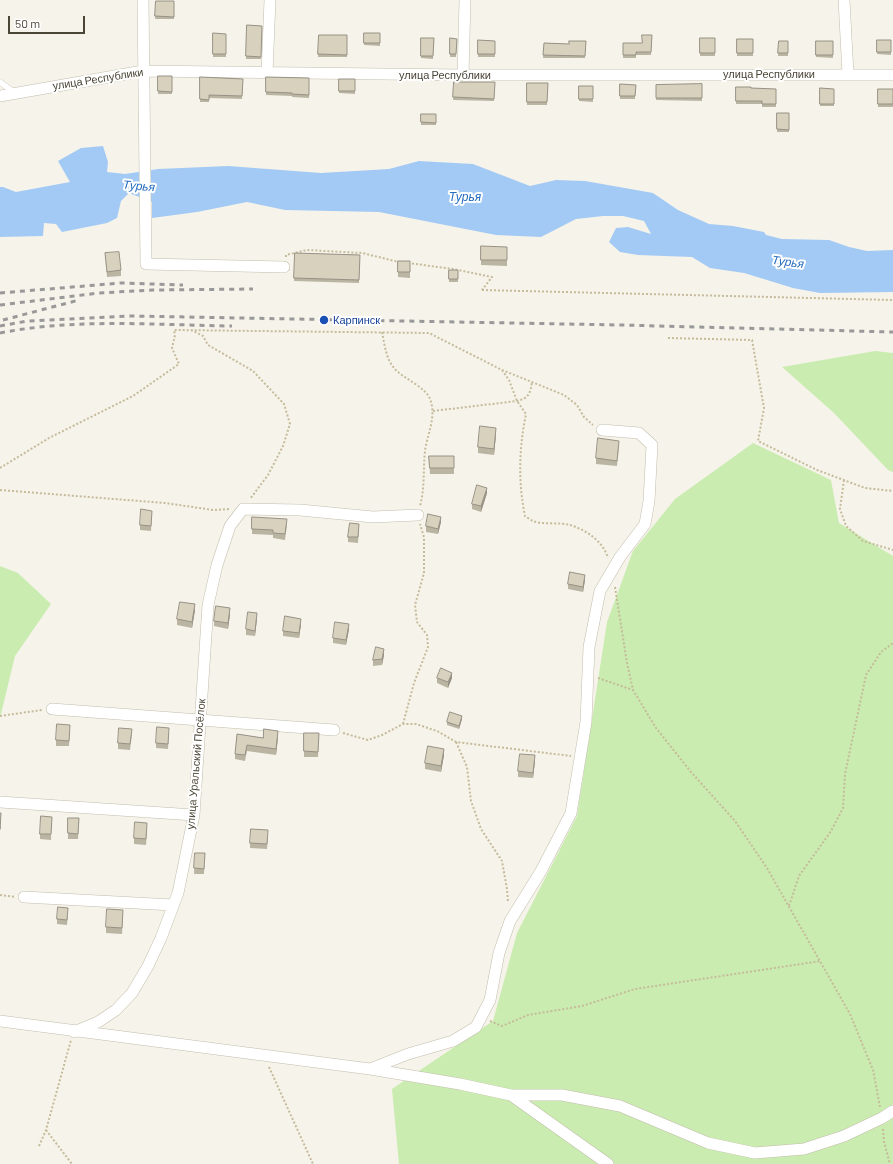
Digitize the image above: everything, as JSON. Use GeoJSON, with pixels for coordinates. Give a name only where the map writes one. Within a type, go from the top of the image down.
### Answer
{"type":"FeatureCollection","features":[{"type":"Feature","properties":{"kind":"street"},"geometry":{"type":"LineString","coordinates":[[144,0],[143,71],[146,166],[146,264],[284,267]]}},
{"type":"Feature","properties":{"kind":"street"},"geometry":{"type":"LineString","coordinates":[[267,73],[270,0]]}},
{"type":"Feature","properties":{"kind":"street"},"geometry":{"type":"LineString","coordinates":[[463,75],[465,0]]}},
{"type":"Feature","properties":{"kind":"street"},"geometry":{"type":"LineString","coordinates":[[844,0],[848,74]]}},
{"type":"Feature","properties":{"kind":"street","name":"улица Республики"},"geometry":{"type":"LineString","coordinates":[[0,96],[143,71],[463,75],[893,75]]}},
{"type":"Feature","properties":{"kind":"street"},"geometry":{"type":"LineString","coordinates":[[370,1069],[408,1054],[453,1041],[476,1028],[490,1000],[500,953],[510,921],[541,871],[571,814],[586,722],[588,647],[600,591],[620,557],[645,524],[649,501],[652,445],[638,433],[602,430]]}},
{"type":"Feature","properties":{"kind":"street"},"geometry":{"type":"LineString","coordinates":[[243,509],[300,510],[373,517],[418,515]]}},
{"type":"Feature","properties":{"kind":"street","name":"улица Уральский Посёлок"},"geometry":{"type":"LineString","coordinates":[[74,1032],[98,1022],[116,1010],[132,993],[148,966],[161,938],[178,893],[194,815],[208,605],[217,565],[230,526],[243,509]]}},
{"type":"Feature","properties":{"kind":"street"},"geometry":{"type":"LineString","coordinates":[[52,709],[339,732]]}},
{"type":"Feature","properties":{"kind":"street"},"geometry":{"type":"LineString","coordinates":[[0,802],[194,815]]}},
{"type":"Feature","properties":{"kind":"street"},"geometry":{"type":"LineString","coordinates":[[24,897],[173,905]]}},
{"type":"Feature","properties":{"kind":"street"},"geometry":{"type":"LineString","coordinates":[[0,1021],[74,1032],[370,1069],[460,1084],[511,1095],[562,1095],[620,1106],[708,1143],[755,1153],[804,1149],[844,1136],[882,1118],[893,1110]]}},
{"type":"Feature","properties":{"kind":"street"},"geometry":{"type":"LineString","coordinates":[[511,1095],[608,1164]]}},
{"type":"Feature","properties":{"kind":"lane"},"geometry":{"type":"LineString","coordinates":[[0,82],[16,93]]}},
{"type":"Feature","properties":{"kind":"path"},"geometry":{"type":"LineString","coordinates":[[284,267],[286,255],[307,250],[362,253],[395,261],[453,268],[492,277],[482,290],[893,300]]}},
{"type":"Feature","properties":{"kind":"path"},"geometry":{"type":"LineString","coordinates":[[0,468],[49,438],[133,396],[179,364],[172,348],[175,335],[174,330],[429,333],[502,370],[564,395],[577,405],[584,417],[593,425],[602,430]]}},
{"type":"Feature","properties":{"kind":"path"},"geometry":{"type":"LineString","coordinates":[[0,490],[166,503],[213,510],[243,509],[268,475],[283,446],[290,424],[284,404],[253,371],[221,354],[208,345],[203,336],[190,330]]}},
{"type":"Feature","properties":{"kind":"path"},"geometry":{"type":"LineString","coordinates":[[382,332],[387,356],[397,371],[416,384],[430,398],[433,411],[425,450],[424,493],[418,515],[424,537],[424,573],[416,605],[417,622],[427,635],[428,647],[414,683],[403,724]]}},
{"type":"Feature","properties":{"kind":"path"},"geometry":{"type":"LineString","coordinates":[[668,338],[752,340],[764,408],[758,441],[817,470],[865,488],[893,491]]}},
{"type":"Feature","properties":{"kind":"path"},"geometry":{"type":"LineString","coordinates":[[502,370],[509,380],[517,401],[526,414],[521,440],[520,457],[521,496],[525,516],[533,521],[570,525],[590,534],[601,543],[606,551],[612,570],[626,657],[633,690],[656,728],[691,772],[735,821],[767,868],[850,1014],[873,1070],[882,1118],[884,1142],[890,1164]]}},
{"type":"Feature","properties":{"kind":"path"},"geometry":{"type":"LineString","coordinates":[[433,411],[524,399],[530,393],[532,382]]}},
{"type":"Feature","properties":{"kind":"path"},"geometry":{"type":"LineString","coordinates":[[844,480],[840,509],[846,526],[863,540],[893,550]]}},
{"type":"Feature","properties":{"kind":"path"},"geometry":{"type":"LineString","coordinates":[[789,907],[799,876],[831,831],[843,808],[845,774],[866,674],[881,652],[893,643]]}},
{"type":"Feature","properties":{"kind":"path"},"geometry":{"type":"LineString","coordinates":[[588,674],[633,690]]}},
{"type":"Feature","properties":{"kind":"path"},"geometry":{"type":"LineString","coordinates":[[0,716],[52,709]]}},
{"type":"Feature","properties":{"kind":"path"},"geometry":{"type":"LineString","coordinates":[[339,732],[368,740],[382,735],[403,724],[416,724],[437,731],[456,742],[580,757]]}},
{"type":"Feature","properties":{"kind":"path"},"geometry":{"type":"LineString","coordinates":[[456,742],[467,767],[471,801],[481,829],[502,862],[507,889],[510,921]]}},
{"type":"Feature","properties":{"kind":"path"},"geometry":{"type":"LineString","coordinates":[[0,895],[24,897]]}},
{"type":"Feature","properties":{"kind":"path"},"geometry":{"type":"LineString","coordinates":[[481,1018],[502,1026],[528,1015],[582,1006],[635,989],[820,961]]}},
{"type":"Feature","properties":{"kind":"path"},"geometry":{"type":"LineString","coordinates":[[39,1146],[46,1130],[74,1032]]}},
{"type":"Feature","properties":{"kind":"path"},"geometry":{"type":"LineString","coordinates":[[264,1056],[313,1164]]}},
{"type":"Feature","properties":{"kind":"path"},"geometry":{"type":"LineString","coordinates":[[46,1130],[72,1164]]}},
{"type":"Feature","properties":{"kind":"green space"},"geometry":{"type":"Polygon","coordinates":[[[875,351],[893,353],[893,472],[888,470],[834,413],[782,367],[875,351]]]}},
{"type":"Feature","properties":{"kind":"green space"},"geometry":{"type":"Polygon","coordinates":[[[753,443],[831,480],[839,523],[893,556],[893,1164],[399,1164],[392,1089],[493,1021],[517,933],[577,816],[607,622],[633,551],[675,499],[753,443]]]}},
{"type":"Feature","properties":{"kind":"green space"},"geometry":{"type":"Polygon","coordinates":[[[0,566],[18,573],[51,604],[15,656],[0,718],[0,566]]]}},
{"type":"Feature","properties":{"kind":"water","name":"Турья"},"geometry":{"type":"Polygon","coordinates":[[[103,146],[108,162],[107,172],[125,174],[158,169],[228,166],[321,173],[389,169],[419,161],[473,164],[530,186],[556,180],[585,181],[653,193],[678,210],[709,224],[733,226],[764,232],[766,235],[782,239],[829,240],[867,251],[893,250],[893,292],[820,293],[793,288],[744,273],[710,268],[692,257],[638,255],[620,252],[609,242],[616,228],[628,227],[651,234],[644,221],[623,216],[603,216],[576,219],[541,237],[496,235],[379,212],[285,210],[247,202],[197,212],[152,218],[152,202],[129,193],[121,201],[117,218],[107,223],[62,232],[56,224],[44,223],[43,236],[0,237],[0,187],[16,192],[70,182],[58,161],[81,148],[103,146]]]}},
{"type":"Feature","properties":{"kind":"building"},"geometry":{"type":"Polygon","coordinates":[[[156,1],[174,1],[174,17],[155,16],[156,1]]]}},
{"type":"Feature","properties":{"kind":"building"},"geometry":{"type":"Polygon","coordinates":[[[247,25],[262,26],[261,57],[246,56],[247,25]]]}},
{"type":"Feature","properties":{"kind":"building"},"geometry":{"type":"Polygon","coordinates":[[[213,33],[226,34],[226,54],[213,54],[213,33]]]}},
{"type":"Feature","properties":{"kind":"building"},"geometry":{"type":"Polygon","coordinates":[[[364,33],[380,33],[380,43],[364,43],[364,33]]]}},
{"type":"Feature","properties":{"kind":"building"},"geometry":{"type":"Polygon","coordinates":[[[319,35],[347,35],[347,55],[318,54],[319,35]]]}},
{"type":"Feature","properties":{"kind":"building"},"geometry":{"type":"Polygon","coordinates":[[[642,35],[652,35],[651,52],[636,52],[636,55],[623,55],[623,43],[642,43],[642,35]]]}},
{"type":"Feature","properties":{"kind":"building"},"geometry":{"type":"Polygon","coordinates":[[[421,38],[434,38],[433,56],[421,56],[421,38]]]}},
{"type":"Feature","properties":{"kind":"building"},"geometry":{"type":"Polygon","coordinates":[[[450,38],[457,39],[456,54],[450,54],[450,38]]]}},
{"type":"Feature","properties":{"kind":"building"},"geometry":{"type":"Polygon","coordinates":[[[700,38],[715,38],[715,53],[700,53],[700,38]]]}},
{"type":"Feature","properties":{"kind":"building"},"geometry":{"type":"Polygon","coordinates":[[[737,39],[753,39],[753,53],[737,53],[737,39]]]}},
{"type":"Feature","properties":{"kind":"building"},"geometry":{"type":"Polygon","coordinates":[[[478,40],[495,41],[495,54],[478,54],[478,40]]]}},
{"type":"Feature","properties":{"kind":"building"},"geometry":{"type":"Polygon","coordinates":[[[877,40],[891,40],[891,52],[877,52],[877,40]]]}},
{"type":"Feature","properties":{"kind":"building"},"geometry":{"type":"Polygon","coordinates":[[[569,41],[586,41],[585,56],[543,55],[544,43],[569,44],[569,41]]]}},
{"type":"Feature","properties":{"kind":"building"},"geometry":{"type":"Polygon","coordinates":[[[779,41],[788,41],[788,53],[778,53],[779,41]]]}},
{"type":"Feature","properties":{"kind":"building"},"geometry":{"type":"Polygon","coordinates":[[[816,41],[833,41],[833,55],[816,55],[816,41]]]}},
{"type":"Feature","properties":{"kind":"building"},"geometry":{"type":"Polygon","coordinates":[[[158,76],[172,76],[172,92],[158,91],[158,76]]]}},
{"type":"Feature","properties":{"kind":"building"},"geometry":{"type":"Polygon","coordinates":[[[200,77],[243,79],[242,96],[209,95],[209,100],[200,99],[200,77]]]}},
{"type":"Feature","properties":{"kind":"building"},"geometry":{"type":"Polygon","coordinates":[[[266,77],[309,78],[309,95],[266,92],[266,77]]]}},
{"type":"Feature","properties":{"kind":"building"},"geometry":{"type":"Polygon","coordinates":[[[339,79],[355,79],[355,91],[339,91],[339,79]]]}},
{"type":"Feature","properties":{"kind":"building"},"geometry":{"type":"Polygon","coordinates":[[[454,82],[495,82],[494,99],[453,97],[454,82]]]}},
{"type":"Feature","properties":{"kind":"building"},"geometry":{"type":"Polygon","coordinates":[[[527,83],[548,83],[547,102],[527,102],[527,83]]]}},
{"type":"Feature","properties":{"kind":"building"},"geometry":{"type":"Polygon","coordinates":[[[620,84],[636,85],[635,96],[620,96],[620,84]]]}},
{"type":"Feature","properties":{"kind":"building"},"geometry":{"type":"Polygon","coordinates":[[[702,84],[702,98],[656,98],[656,85],[702,84]]]}},
{"type":"Feature","properties":{"kind":"building"},"geometry":{"type":"Polygon","coordinates":[[[579,86],[593,86],[593,99],[579,99],[579,86]]]}},
{"type":"Feature","properties":{"kind":"building"},"geometry":{"type":"Polygon","coordinates":[[[736,87],[776,89],[776,104],[762,104],[762,101],[736,101],[736,87]]]}},
{"type":"Feature","properties":{"kind":"building"},"geometry":{"type":"Polygon","coordinates":[[[820,88],[834,89],[834,104],[820,104],[820,88]]]}},
{"type":"Feature","properties":{"kind":"building"},"geometry":{"type":"Polygon","coordinates":[[[878,89],[893,89],[893,104],[878,104],[878,89]]]}},
{"type":"Feature","properties":{"kind":"building"},"geometry":{"type":"Polygon","coordinates":[[[777,113],[789,113],[789,130],[777,129],[777,113]]]}},
{"type":"Feature","properties":{"kind":"building"},"geometry":{"type":"Polygon","coordinates":[[[421,114],[436,114],[436,123],[421,122],[421,114]]]}},
{"type":"Feature","properties":{"kind":"building"},"geometry":{"type":"Polygon","coordinates":[[[481,246],[507,247],[507,260],[481,260],[481,246]]]}},
{"type":"Feature","properties":{"kind":"building"},"geometry":{"type":"Polygon","coordinates":[[[119,252],[121,270],[107,272],[105,253],[119,252]]]}},
{"type":"Feature","properties":{"kind":"building","name":"Карпинск"},"geometry":{"type":"Polygon","coordinates":[[[295,253],[360,255],[359,280],[294,278],[295,253]]]}},
{"type":"Feature","properties":{"kind":"building"},"geometry":{"type":"Polygon","coordinates":[[[398,261],[410,261],[410,272],[398,272],[398,261]]]}},
{"type":"Feature","properties":{"kind":"building"},"geometry":{"type":"Polygon","coordinates":[[[449,270],[458,270],[458,279],[449,279],[449,270]]]}},
{"type":"Feature","properties":{"kind":"building"},"geometry":{"type":"Polygon","coordinates":[[[480,426],[496,428],[494,449],[478,447],[480,426]]]}},
{"type":"Feature","properties":{"kind":"building"},"geometry":{"type":"Polygon","coordinates":[[[598,438],[619,441],[617,461],[596,458],[598,438]]]}},
{"type":"Feature","properties":{"kind":"building"},"geometry":{"type":"Polygon","coordinates":[[[429,456],[454,456],[454,468],[430,468],[429,456]]]}},
{"type":"Feature","properties":{"kind":"building"},"geometry":{"type":"Polygon","coordinates":[[[477,485],[487,488],[481,506],[472,504],[477,485]]]}},
{"type":"Feature","properties":{"kind":"building"},"geometry":{"type":"Polygon","coordinates":[[[141,509],[152,511],[151,526],[140,525],[141,509]]]}},
{"type":"Feature","properties":{"kind":"building"},"geometry":{"type":"Polygon","coordinates":[[[428,514],[441,517],[438,529],[426,526],[428,514]]]}},
{"type":"Feature","properties":{"kind":"building"},"geometry":{"type":"Polygon","coordinates":[[[252,517],[287,519],[285,534],[273,533],[273,530],[252,529],[252,517]]]}},
{"type":"Feature","properties":{"kind":"building"},"geometry":{"type":"Polygon","coordinates":[[[350,523],[359,524],[358,537],[348,537],[350,523]]]}},
{"type":"Feature","properties":{"kind":"building"},"geometry":{"type":"Polygon","coordinates":[[[570,572],[585,575],[583,587],[568,584],[570,572]]]}},
{"type":"Feature","properties":{"kind":"building"},"geometry":{"type":"Polygon","coordinates":[[[180,602],[195,604],[192,622],[177,619],[180,602]]]}},
{"type":"Feature","properties":{"kind":"building"},"geometry":{"type":"Polygon","coordinates":[[[216,606],[230,608],[228,623],[214,621],[216,606]]]}},
{"type":"Feature","properties":{"kind":"building"},"geometry":{"type":"Polygon","coordinates":[[[248,612],[257,613],[255,631],[246,629],[248,612]]]}},
{"type":"Feature","properties":{"kind":"building"},"geometry":{"type":"Polygon","coordinates":[[[285,616],[301,619],[299,633],[283,631],[285,616]]]}},
{"type":"Feature","properties":{"kind":"building"},"geometry":{"type":"Polygon","coordinates":[[[335,622],[349,624],[346,640],[333,638],[335,622]]]}},
{"type":"Feature","properties":{"kind":"building"},"geometry":{"type":"Polygon","coordinates":[[[376,647],[384,649],[382,659],[373,660],[376,647]]]}},
{"type":"Feature","properties":{"kind":"building"},"geometry":{"type":"Polygon","coordinates":[[[441,668],[452,673],[448,682],[437,678],[441,668]]]}},
{"type":"Feature","properties":{"kind":"building"},"geometry":{"type":"Polygon","coordinates":[[[450,712],[462,716],[459,726],[447,722],[450,712]]]}},
{"type":"Feature","properties":{"kind":"building"},"geometry":{"type":"Polygon","coordinates":[[[57,724],[70,725],[69,741],[56,740],[57,724]]]}},
{"type":"Feature","properties":{"kind":"building"},"geometry":{"type":"Polygon","coordinates":[[[157,727],[169,728],[168,744],[156,743],[157,727]]]}},
{"type":"Feature","properties":{"kind":"building"},"geometry":{"type":"Polygon","coordinates":[[[119,728],[132,729],[130,744],[118,743],[119,728]]]}},
{"type":"Feature","properties":{"kind":"building"},"geometry":{"type":"Polygon","coordinates":[[[264,729],[278,731],[276,749],[247,745],[245,755],[235,754],[237,734],[263,738],[264,729]]]}},
{"type":"Feature","properties":{"kind":"building"},"geometry":{"type":"Polygon","coordinates":[[[304,733],[319,733],[318,752],[304,751],[304,733]]]}},
{"type":"Feature","properties":{"kind":"building"},"geometry":{"type":"Polygon","coordinates":[[[428,746],[444,749],[441,766],[425,763],[428,746]]]}},
{"type":"Feature","properties":{"kind":"building"},"geometry":{"type":"Polygon","coordinates":[[[520,754],[535,755],[533,773],[518,771],[520,754]]]}},
{"type":"Feature","properties":{"kind":"building"},"geometry":{"type":"Polygon","coordinates":[[[41,816],[52,817],[51,834],[40,834],[41,816]]]}},
{"type":"Feature","properties":{"kind":"building"},"geometry":{"type":"Polygon","coordinates":[[[68,818],[79,818],[78,834],[68,833],[68,818]]]}},
{"type":"Feature","properties":{"kind":"building"},"geometry":{"type":"Polygon","coordinates":[[[135,822],[147,823],[146,839],[134,838],[135,822]]]}},
{"type":"Feature","properties":{"kind":"building"},"geometry":{"type":"Polygon","coordinates":[[[251,829],[268,830],[267,844],[250,843],[251,829]]]}},
{"type":"Feature","properties":{"kind":"building"},"geometry":{"type":"Polygon","coordinates":[[[195,853],[205,853],[204,869],[194,868],[195,853]]]}},
{"type":"Feature","properties":{"kind":"building"},"geometry":{"type":"Polygon","coordinates":[[[58,907],[68,908],[67,920],[57,919],[58,907]]]}},
{"type":"Feature","properties":{"kind":"building"},"geometry":{"type":"Polygon","coordinates":[[[107,909],[123,910],[122,928],[106,927],[107,909]]]}},
{"type":"Feature","properties":{"kind":"railway"},"geometry":{"type":"LineString","coordinates":[[0,293],[121,283],[183,285]]}},
{"type":"Feature","properties":{"kind":"railway"},"geometry":{"type":"LineString","coordinates":[[0,305],[99,293],[152,290],[253,289]]}},
{"type":"Feature","properties":{"kind":"railway"},"geometry":{"type":"LineString","coordinates":[[3,320],[79,300]]}},
{"type":"Feature","properties":{"kind":"railway"},"geometry":{"type":"LineString","coordinates":[[0,326],[27,321],[132,316],[620,325],[893,332]]}},
{"type":"Feature","properties":{"kind":"railway"},"geometry":{"type":"LineString","coordinates":[[0,333],[57,325],[87,324],[232,326]]}},
{"type":"Feature","properties":{"kind":"place","name":"Карпинск"},"geometry":{"type":"Point","coordinates":[324,320]}}]}
